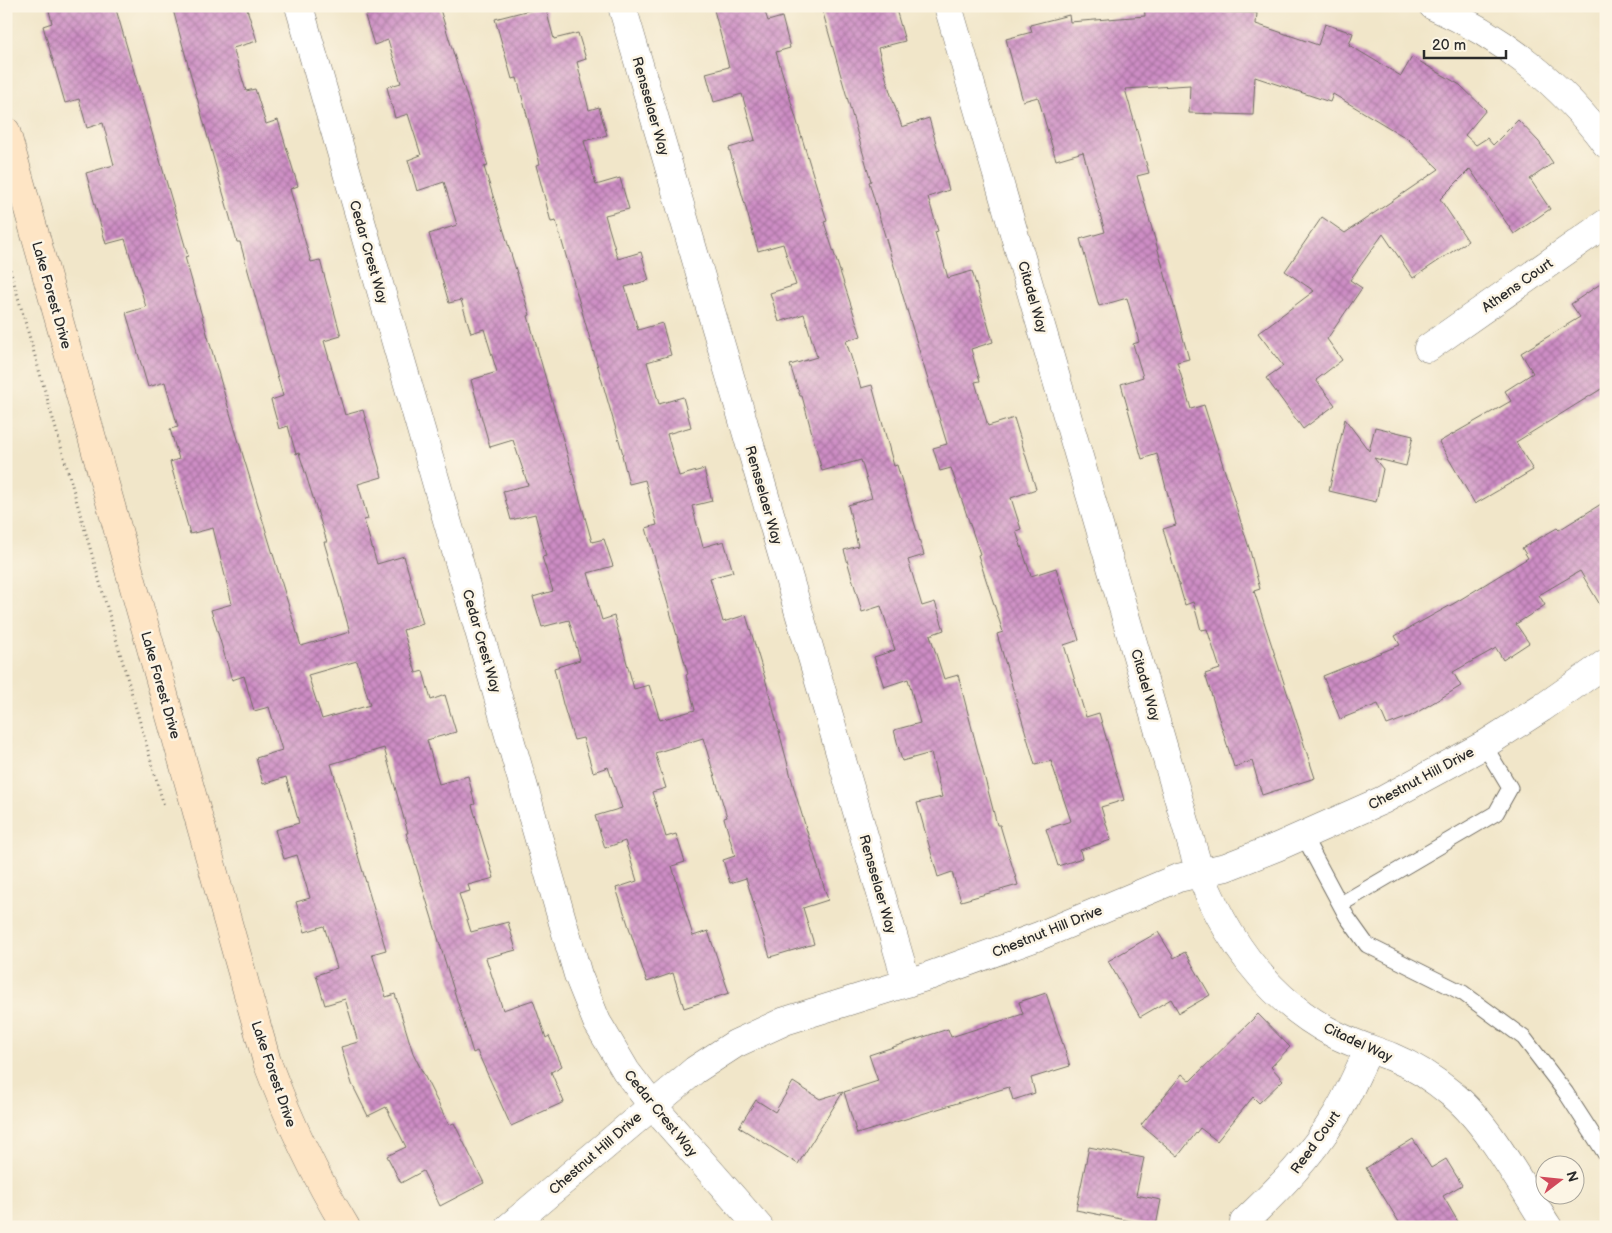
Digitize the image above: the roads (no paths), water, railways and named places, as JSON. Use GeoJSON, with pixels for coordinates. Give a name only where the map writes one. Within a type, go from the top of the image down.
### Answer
{"type":"FeatureCollection","features":[{"type":"Feature","properties":{"kind":"street","name":"Cedar Crest Way"},"geometry":{"type":"LineString","coordinates":[[298,6],[578,975],[597,1022],[626,1071],[652,1105],[759,1227]]}},
{"type":"Feature","properties":{"kind":"street","name":"Rensselaer Way"},"geometry":{"type":"LineString","coordinates":[[622,6],[907,983]]}},
{"type":"Feature","properties":{"kind":"street","name":"Citadel Way"},"geometry":{"type":"LineString","coordinates":[[948,6],[1200,873],[1214,907],[1235,945],[1266,982],[1298,1011],[1335,1035],[1369,1050],[1392,1057],[1425,1074],[1455,1096],[1480,1123],[1548,1227]]}},
{"type":"Feature","properties":{"kind":"street"},"geometry":{"type":"LineString","coordinates":[[1433,6],[1459,18],[1512,50],[1548,80],[1590,123],[1606,144]]}},
{"type":"Feature","properties":{"kind":"street","name":"Lake Forest Drive"},"geometry":{"type":"LineString","coordinates":[[6,132],[267,1062],[292,1129],[316,1177],[346,1227]]}},
{"type":"Feature","properties":{"kind":"street","name":"Athens Court"},"geometry":{"type":"LineString","coordinates":[[1428,348],[1606,223]]}},
{"type":"Feature","properties":{"kind":"street","name":"Chestnut Hill Drive"},"geometry":{"type":"LineString","coordinates":[[509,1227],[695,1070],[735,1044],[784,1021],[907,983],[1040,936],[1178,878],[1226,867],[1303,835],[1383,800],[1484,745],[1542,708],[1606,663]]}},
{"type":"Feature","properties":{"kind":"street","name":"Reed Court"},"geometry":{"type":"LineString","coordinates":[[1244,1222],[1281,1187],[1313,1149],[1337,1113],[1369,1050]]}},
{"type":"Feature","properties":{"kind":"lane"},"geometry":{"type":"LineString","coordinates":[[1341,904],[1496,813],[1510,788],[1484,745]]}},
{"type":"Feature","properties":{"kind":"lane"},"geometry":{"type":"LineString","coordinates":[[1303,835],[1341,904],[1367,945],[1463,993],[1524,1038],[1566,1093],[1606,1155]]}}]}
